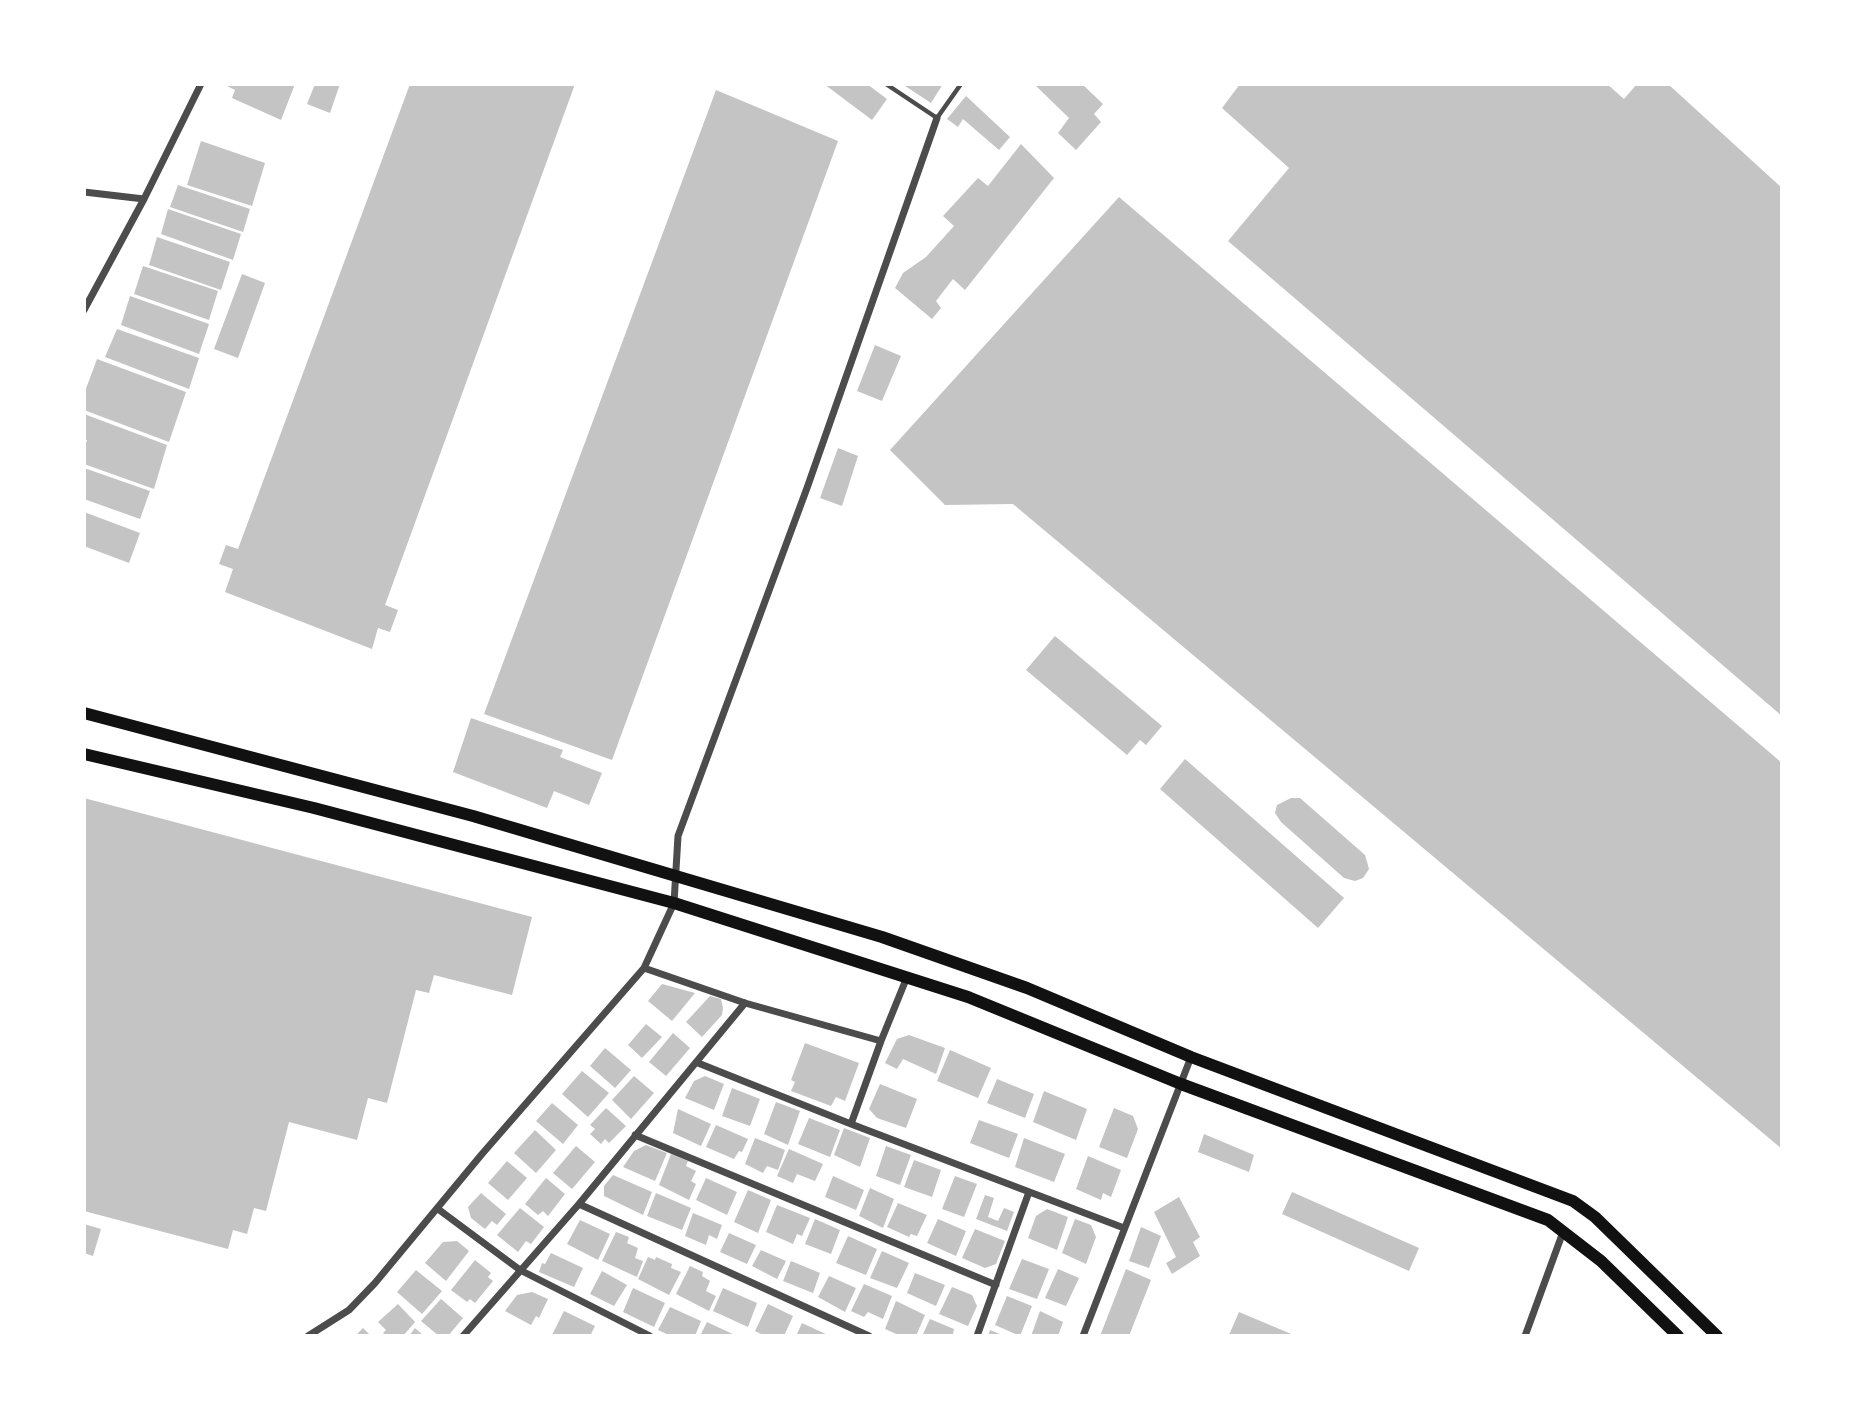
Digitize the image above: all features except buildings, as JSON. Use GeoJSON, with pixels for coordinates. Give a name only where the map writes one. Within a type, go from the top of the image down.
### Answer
{"type":"FeatureCollection","features":[{"type":"Feature","properties":{"kind":"main road"},"geometry":{"type":"LineString","coordinates":[[84,713],[473,816],[677,875],[882,937],[1027,988],[1191,1058],[1573,1201],[1595,1217],[1717,1336]]}},
{"type":"Feature","properties":{"kind":"main road"},"geometry":{"type":"LineString","coordinates":[[84,754],[314,808],[674,903],[968,997],[1181,1084],[1548,1220],[1601,1261],[1678,1336]]}},
{"type":"Feature","properties":{"kind":"street"},"geometry":{"type":"LineString","coordinates":[[84,310],[144,199],[201,84]]}},
{"type":"Feature","properties":{"kind":"street"},"geometry":{"type":"LineString","coordinates":[[307,1336],[349,1310],[376,1283],[482,1154],[644,968],[674,903],[678,836],[807,488],[937,118]]}},
{"type":"Feature","properties":{"kind":"street"},"geometry":{"type":"LineString","coordinates":[[84,192],[144,199]]}},
{"type":"Feature","properties":{"kind":"street"},"geometry":{"type":"LineString","coordinates":[[644,968],[745,1003],[881,1041]]}},
{"type":"Feature","properties":{"kind":"street"},"geometry":{"type":"LineString","coordinates":[[851,1124],[907,977]]}},
{"type":"Feature","properties":{"kind":"street"},"geometry":{"type":"LineString","coordinates":[[463,1336],[579,1204],[745,1003]]}},
{"type":"Feature","properties":{"kind":"street"},"geometry":{"type":"LineString","coordinates":[[1083,1336],[1191,1058]]}},
{"type":"Feature","properties":{"kind":"street"},"geometry":{"type":"LineString","coordinates":[[698,1063],[1124,1228]]}},
{"type":"Feature","properties":{"kind":"street"},"geometry":{"type":"LineString","coordinates":[[635,1135],[996,1285]]}},
{"type":"Feature","properties":{"kind":"street"},"geometry":{"type":"LineString","coordinates":[[977,1336],[1030,1192]]}},
{"type":"Feature","properties":{"kind":"street"},"geometry":{"type":"LineString","coordinates":[[579,1204],[869,1336]]}},
{"type":"Feature","properties":{"kind":"street"},"geometry":{"type":"LineString","coordinates":[[438,1209],[520,1270],[650,1336]]}},
{"type":"Feature","properties":{"kind":"street"},"geometry":{"type":"LineString","coordinates":[[1525,1336],[1563,1231]]}},
{"type":"Feature","properties":{"kind":"lane"},"geometry":{"type":"LineString","coordinates":[[886,84],[937,118],[961,84]]}}]}
